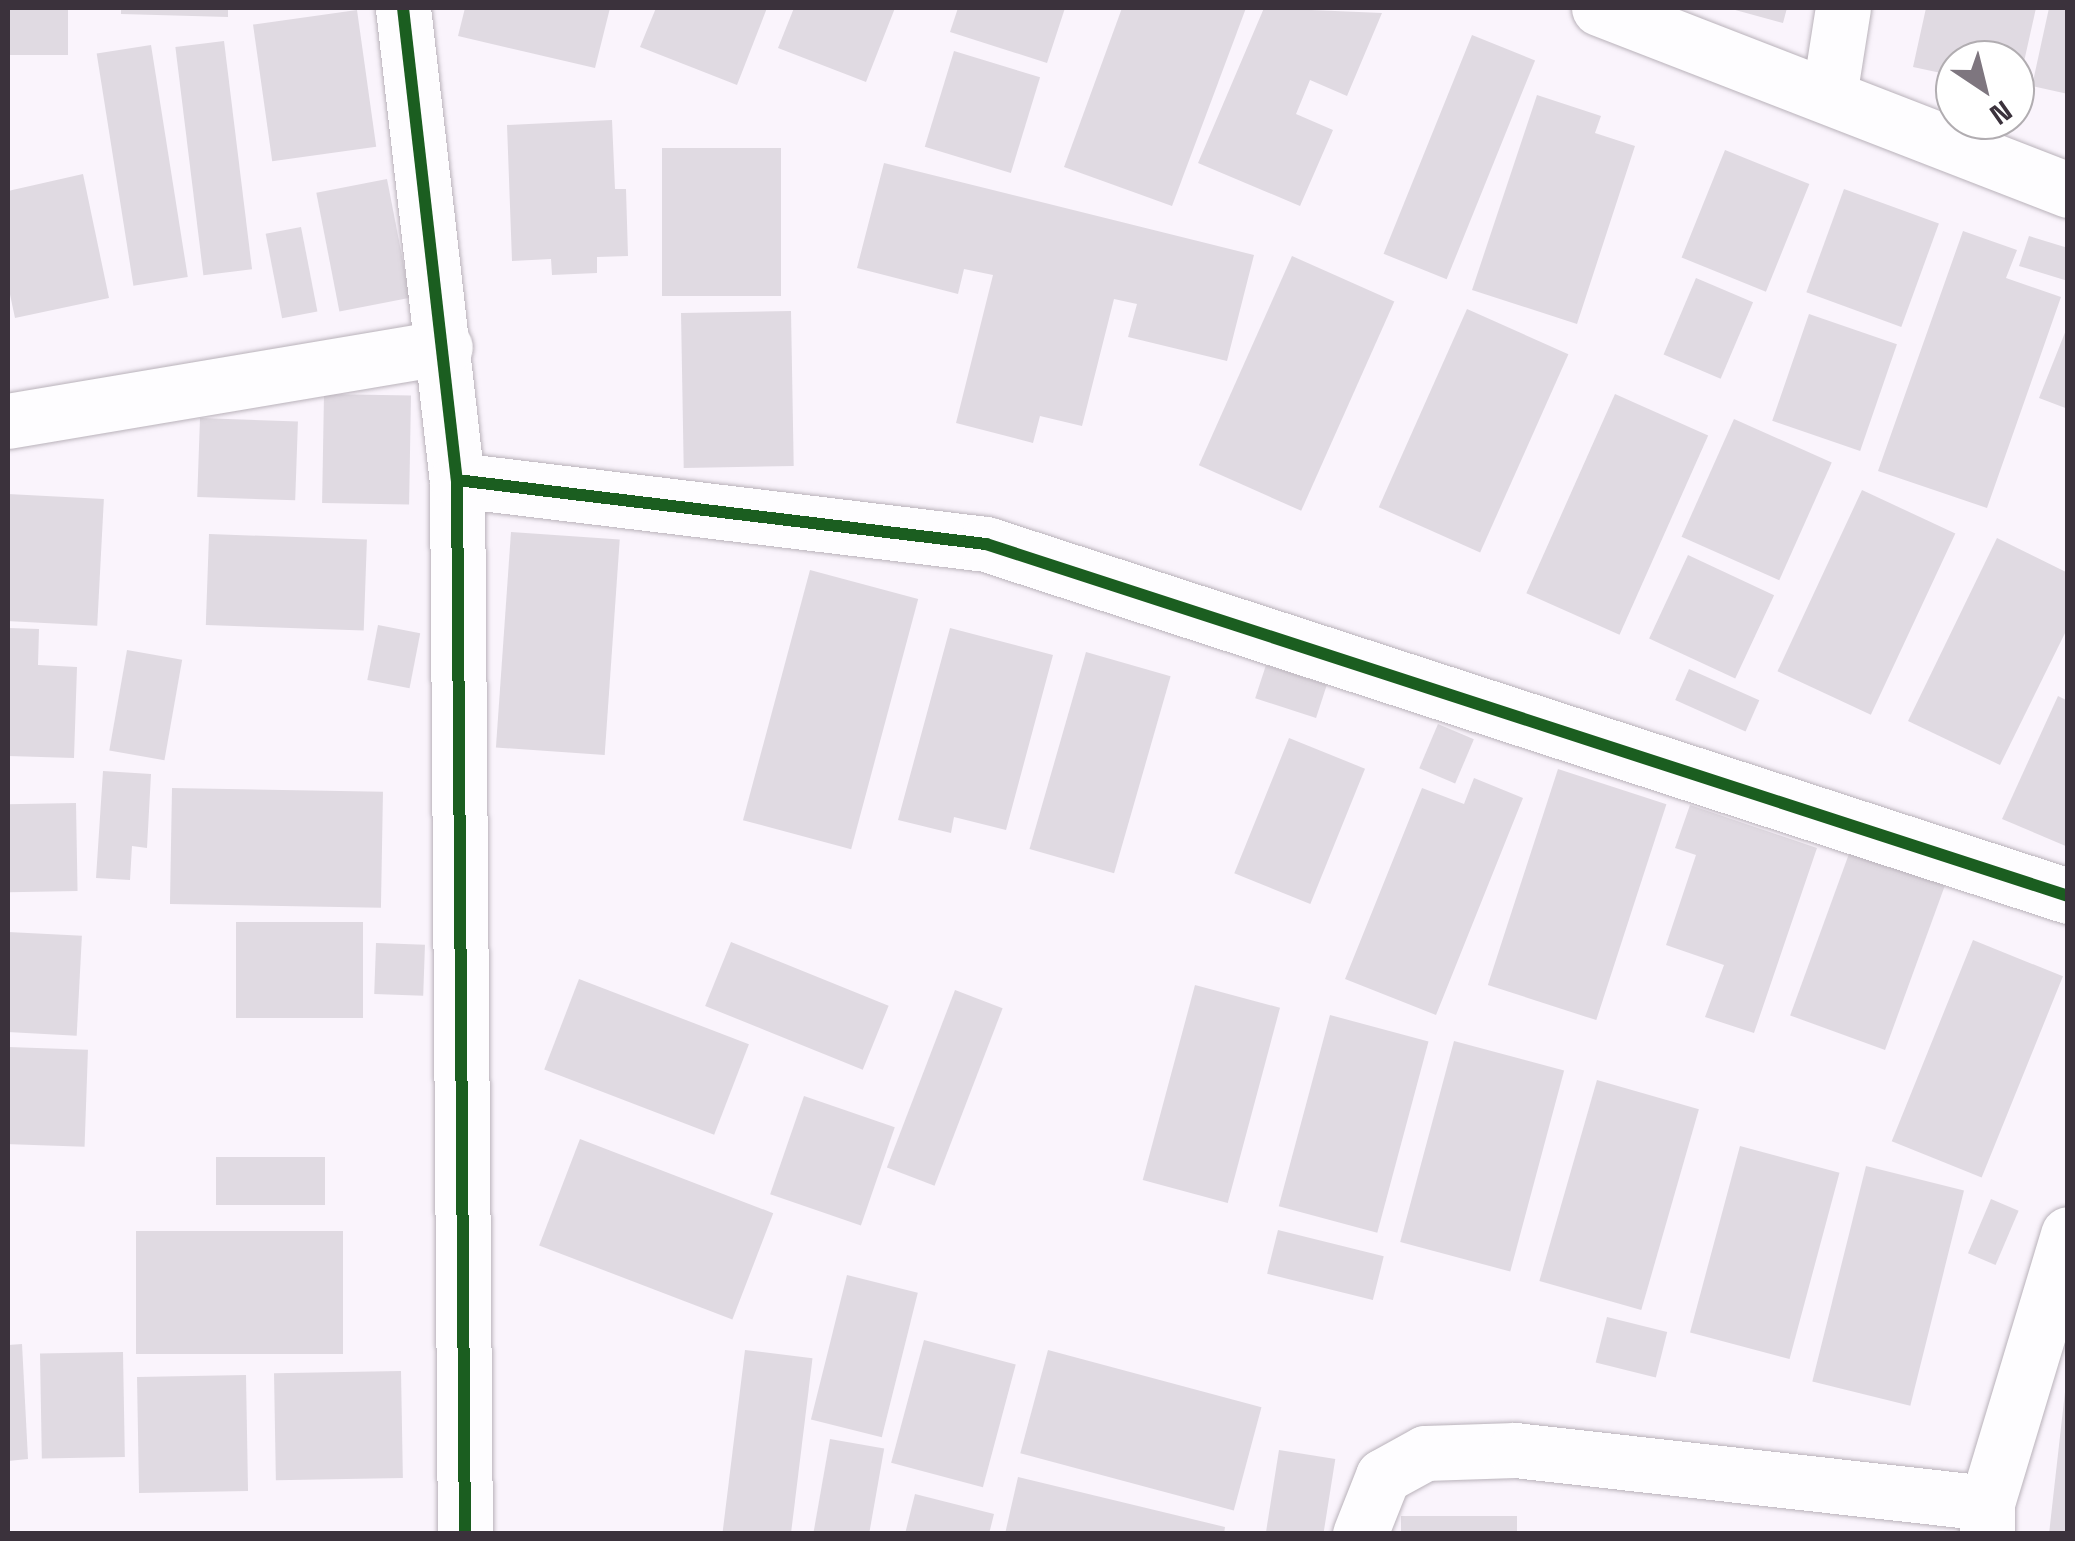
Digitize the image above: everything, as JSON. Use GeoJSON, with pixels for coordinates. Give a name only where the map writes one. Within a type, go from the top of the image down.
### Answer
{"type":"FeatureCollection","features":[{"type":"Feature","properties":{"kind":"street"},"geometry":{"type":"LineString","coordinates":[[403,8],[445,347],[457,480],[465,1534]]}},
{"type":"Feature","properties":{"kind":"street"},"geometry":{"type":"LineString","coordinates":[[1599,8],[2068,190]]}},
{"type":"Feature","properties":{"kind":"street"},"geometry":{"type":"LineString","coordinates":[[1829,96],[1843,8]]}},
{"type":"Feature","properties":{"kind":"street"},"geometry":{"type":"LineString","coordinates":[[8,422],[445,347]]}},
{"type":"Feature","properties":{"kind":"street"},"geometry":{"type":"LineString","coordinates":[[457,480],[986,544],[2068,896]]}},
{"type":"Feature","properties":{"kind":"street"},"geometry":{"type":"LineString","coordinates":[[1360,1534],[1383,1476],[1425,1453],[1515,1450],[1987,1518],[2068,1234]]}},
{"type":"Feature","properties":{"kind":"building"},"geometry":{"type":"Polygon","coordinates":[[[8,8],[68,8],[68,55],[8,55],[8,8]]]}},
{"type":"Feature","properties":{"kind":"building"},"geometry":{"type":"Polygon","coordinates":[[[121,8],[228,8],[228,17],[121,14],[121,8]]]}},
{"type":"Feature","properties":{"kind":"building"},"geometry":{"type":"Polygon","coordinates":[[[465,8],[610,8],[595,68],[458,36],[465,8]]]}},
{"type":"Feature","properties":{"kind":"building"},"geometry":{"type":"Polygon","coordinates":[[[656,8],[767,8],[737,85],[640,47],[656,8]]]}},
{"type":"Feature","properties":{"kind":"building"},"geometry":{"type":"Polygon","coordinates":[[[794,8],[895,8],[866,82],[778,48],[794,8]]]}},
{"type":"Feature","properties":{"kind":"building"},"geometry":{"type":"Polygon","coordinates":[[[958,8],[1065,8],[1047,63],[950,32],[958,8]]]}},
{"type":"Feature","properties":{"kind":"building"},"geometry":{"type":"Polygon","coordinates":[[[1122,8],[1246,8],[1172,206],[1064,167],[1122,8]]]}},
{"type":"Feature","properties":{"kind":"building"},"geometry":{"type":"Polygon","coordinates":[[[1264,8],[1382,13],[1347,96],[1310,80],[1296,114],[1333,130],[1300,206],[1198,163],[1264,8]]]}},
{"type":"Feature","properties":{"kind":"building"},"geometry":{"type":"Polygon","coordinates":[[[1728,8],[1787,8],[1783,23],[1728,8]]]}},
{"type":"Feature","properties":{"kind":"building"},"geometry":{"type":"Polygon","coordinates":[[[1926,8],[2036,8],[2029,40],[1935,40],[1935,72],[1913,67],[1926,8]]]}},
{"type":"Feature","properties":{"kind":"building"},"geometry":{"type":"Polygon","coordinates":[[[2049,8],[2068,8],[2068,94],[2035,87],[2049,8]]]}},
{"type":"Feature","properties":{"kind":"building"},"geometry":{"type":"Polygon","coordinates":[[[357,10],[376,147],[272,161],[253,25],[357,10]]]}},
{"type":"Feature","properties":{"kind":"building"},"geometry":{"type":"Polygon","coordinates":[[[1472,35],[1535,60],[1447,279],[1384,254],[1472,35]]]}},
{"type":"Feature","properties":{"kind":"building"},"geometry":{"type":"Polygon","coordinates":[[[224,41],[252,269],[203,275],[175,47],[224,41]]]}},
{"type":"Feature","properties":{"kind":"building"},"geometry":{"type":"Polygon","coordinates":[[[151,45],[188,277],[133,286],[97,54],[151,45]]]}},
{"type":"Feature","properties":{"kind":"building"},"geometry":{"type":"Polygon","coordinates":[[[954,51],[1040,77],[1011,173],[925,147],[954,51]]]}},
{"type":"Feature","properties":{"kind":"building"},"geometry":{"type":"Polygon","coordinates":[[[1537,95],[1601,116],[1595,133],[1635,146],[1577,324],[1472,290],[1537,95]]]}},
{"type":"Feature","properties":{"kind":"building"},"geometry":{"type":"Polygon","coordinates":[[[612,120],[615,189],[626,189],[628,256],[597,257],[597,273],[552,275],[551,259],[512,261],[507,125],[612,120]]]}},
{"type":"Feature","properties":{"kind":"building"},"geometry":{"type":"Polygon","coordinates":[[[662,148],[781,148],[781,296],[662,296],[662,148]]]}},
{"type":"Feature","properties":{"kind":"building"},"geometry":{"type":"Polygon","coordinates":[[[1725,150],[1809,184],[1766,292],[1682,258],[1725,150]]]}},
{"type":"Feature","properties":{"kind":"building"},"geometry":{"type":"Polygon","coordinates":[[[884,163],[1254,255],[1227,361],[1128,337],[1137,304],[1114,299],[1082,426],[1040,416],[1033,443],[956,423],[993,275],[964,269],[958,294],[857,268],[884,163]]]}},
{"type":"Feature","properties":{"kind":"building"},"geometry":{"type":"Polygon","coordinates":[[[83,174],[109,298],[15,318],[8,285],[8,191],[83,174]]]}},
{"type":"Feature","properties":{"kind":"building"},"geometry":{"type":"Polygon","coordinates":[[[387,179],[410,298],[339,312],[316,193],[387,179]]]}},
{"type":"Feature","properties":{"kind":"building"},"geometry":{"type":"Polygon","coordinates":[[[1844,189],[1939,224],[1901,327],[1806,292],[1844,189]]]}},
{"type":"Feature","properties":{"kind":"building"},"geometry":{"type":"Polygon","coordinates":[[[301,227],[317,311],[282,318],[266,234],[301,227]]]}},
{"type":"Feature","properties":{"kind":"building"},"geometry":{"type":"Polygon","coordinates":[[[1963,231],[2017,250],[2006,278],[2061,297],[1987,508],[1878,471],[1963,231]]]}},
{"type":"Feature","properties":{"kind":"building"},"geometry":{"type":"Polygon","coordinates":[[[2029,236],[2068,248],[2068,281],[2019,266],[2029,236]]]}},
{"type":"Feature","properties":{"kind":"building"},"geometry":{"type":"Polygon","coordinates":[[[1292,256],[1394,302],[1301,511],[1199,465],[1292,256]]]}},
{"type":"Feature","properties":{"kind":"building"},"geometry":{"type":"Polygon","coordinates":[[[1696,278],[1753,302],[1721,379],[1664,354],[1696,278]]]}},
{"type":"Feature","properties":{"kind":"building"},"geometry":{"type":"Polygon","coordinates":[[[1467,309],[1568,354],[1480,552],[1379,507],[1467,309]]]}},
{"type":"Feature","properties":{"kind":"building"},"geometry":{"type":"Polygon","coordinates":[[[791,311],[794,466],[684,468],[681,313],[791,311]]]}},
{"type":"Feature","properties":{"kind":"building"},"geometry":{"type":"Polygon","coordinates":[[[1809,314],[1897,344],[1860,451],[1772,421],[1809,314]]]}},
{"type":"Feature","properties":{"kind":"building"},"geometry":{"type":"Polygon","coordinates":[[[2068,325],[2068,409],[2039,398],[2068,325]]]}},
{"type":"Feature","properties":{"kind":"building"},"geometry":{"type":"Polygon","coordinates":[[[324,394],[411,396],[409,505],[322,503],[324,394]]]}},
{"type":"Feature","properties":{"kind":"building"},"geometry":{"type":"Polygon","coordinates":[[[1615,394],[1708,435],[1620,635],[1526,593],[1615,394]]]}},
{"type":"Feature","properties":{"kind":"building"},"geometry":{"type":"Polygon","coordinates":[[[200,418],[298,421],[295,500],[197,497],[200,418]]]}},
{"type":"Feature","properties":{"kind":"building"},"geometry":{"type":"Polygon","coordinates":[[[1734,419],[1832,463],[1779,580],[1682,537],[1734,419]]]}},
{"type":"Feature","properties":{"kind":"building"},"geometry":{"type":"Polygon","coordinates":[[[1862,490],[1955,534],[1871,715],[1777,671],[1862,490]]]}},
{"type":"Feature","properties":{"kind":"building"},"geometry":{"type":"Polygon","coordinates":[[[8,494],[104,499],[97,626],[8,621],[8,494]]]}},
{"type":"Feature","properties":{"kind":"building"},"geometry":{"type":"Polygon","coordinates":[[[511,532],[620,540],[605,755],[496,747],[511,532]]]}},
{"type":"Feature","properties":{"kind":"building"},"geometry":{"type":"Polygon","coordinates":[[[209,534],[367,540],[364,630],[206,625],[209,534]]]}},
{"type":"Feature","properties":{"kind":"building"},"geometry":{"type":"Polygon","coordinates":[[[1997,538],[2068,573],[2068,627],[2000,765],[1908,721],[1997,538]]]}},
{"type":"Feature","properties":{"kind":"building"},"geometry":{"type":"Polygon","coordinates":[[[1688,555],[1774,595],[1735,679],[1649,638],[1688,555]]]}},
{"type":"Feature","properties":{"kind":"building"},"geometry":{"type":"Polygon","coordinates":[[[810,570],[918,599],[851,849],[743,820],[810,570]]]}},
{"type":"Feature","properties":{"kind":"building"},"geometry":{"type":"Polygon","coordinates":[[[378,625],[420,633],[410,688],[367,680],[378,625]]]}},
{"type":"Feature","properties":{"kind":"building"},"geometry":{"type":"Polygon","coordinates":[[[8,628],[39,629],[38,665],[77,667],[74,758],[8,756],[8,628]]]}},
{"type":"Feature","properties":{"kind":"building"},"geometry":{"type":"Polygon","coordinates":[[[950,628],[1053,655],[1006,830],[954,817],[951,833],[898,820],[950,628]]]}},
{"type":"Feature","properties":{"kind":"building"},"geometry":{"type":"Polygon","coordinates":[[[127,650],[182,660],[164,760],[109,750],[127,650]]]}},
{"type":"Feature","properties":{"kind":"building"},"geometry":{"type":"Polygon","coordinates":[[[1086,652],[1171,676],[1114,873],[1029,849],[1086,652]]]}},
{"type":"Feature","properties":{"kind":"building"},"geometry":{"type":"Polygon","coordinates":[[[1266,665],[1327,685],[1316,718],[1255,698],[1266,665]]]}},
{"type":"Feature","properties":{"kind":"building"},"geometry":{"type":"Polygon","coordinates":[[[1689,669],[1759,700],[1746,731],[1675,700],[1689,669]]]}},
{"type":"Feature","properties":{"kind":"building"},"geometry":{"type":"Polygon","coordinates":[[[2058,696],[2068,701],[2068,847],[2002,819],[2058,696]]]}},
{"type":"Feature","properties":{"kind":"building"},"geometry":{"type":"Polygon","coordinates":[[[1438,724],[1474,739],[1455,783],[1419,768],[1438,724]]]}},
{"type":"Feature","properties":{"kind":"building"},"geometry":{"type":"Polygon","coordinates":[[[1289,738],[1365,769],[1310,904],[1234,873],[1289,738]]]}},
{"type":"Feature","properties":{"kind":"building"},"geometry":{"type":"Polygon","coordinates":[[[1558,769],[1666,804],[1596,1020],[1488,985],[1558,769]]]}},
{"type":"Feature","properties":{"kind":"building"},"geometry":{"type":"Polygon","coordinates":[[[103,771],[151,774],[147,848],[132,846],[130,880],[96,878],[103,771]]]}},
{"type":"Feature","properties":{"kind":"building"},"geometry":{"type":"Polygon","coordinates":[[[1474,778],[1523,798],[1436,1015],[1345,979],[1422,788],[1464,804],[1474,778]]]}},
{"type":"Feature","properties":{"kind":"building"},"geometry":{"type":"Polygon","coordinates":[[[172,788],[383,792],[381,908],[170,904],[172,788]]]}},
{"type":"Feature","properties":{"kind":"building"},"geometry":{"type":"Polygon","coordinates":[[[76,803],[78,891],[10,892],[8,804],[76,803]]]}},
{"type":"Feature","properties":{"kind":"building"},"geometry":{"type":"Polygon","coordinates":[[[1690,805],[1817,848],[1754,1033],[1705,1017],[1724,965],[1666,945],[1696,855],[1675,848],[1690,805]]]}},
{"type":"Feature","properties":{"kind":"building"},"geometry":{"type":"Polygon","coordinates":[[[1850,851],[1945,886],[1885,1050],[1790,1015],[1850,851]]]}},
{"type":"Feature","properties":{"kind":"building"},"geometry":{"type":"Polygon","coordinates":[[[236,922],[363,922],[363,1018],[236,1018],[236,922]]]}},
{"type":"Feature","properties":{"kind":"building"},"geometry":{"type":"Polygon","coordinates":[[[8,932],[82,936],[77,1036],[8,1032],[8,932]]]}},
{"type":"Feature","properties":{"kind":"building"},"geometry":{"type":"Polygon","coordinates":[[[1973,940],[2063,976],[1982,1178],[1892,1141],[1973,940]]]}},
{"type":"Feature","properties":{"kind":"building"},"geometry":{"type":"Polygon","coordinates":[[[731,942],[889,1006],[863,1070],[705,1006],[731,942]]]}},
{"type":"Feature","properties":{"kind":"building"},"geometry":{"type":"Polygon","coordinates":[[[376,943],[425,945],[423,996],[374,994],[376,943]]]}},
{"type":"Feature","properties":{"kind":"building"},"geometry":{"type":"Polygon","coordinates":[[[579,979],[749,1044],[714,1135],[544,1070],[579,979]]]}},
{"type":"Feature","properties":{"kind":"building"},"geometry":{"type":"Polygon","coordinates":[[[1195,985],[1280,1008],[1228,1203],[1143,1180],[1195,985]]]}},
{"type":"Feature","properties":{"kind":"building"},"geometry":{"type":"Polygon","coordinates":[[[955,990],[1003,1008],[935,1186],[887,1167],[955,990]]]}},
{"type":"Feature","properties":{"kind":"building"},"geometry":{"type":"Polygon","coordinates":[[[1330,1015],[1429,1041],[1377,1233],[1279,1206],[1330,1015]]]}},
{"type":"Feature","properties":{"kind":"building"},"geometry":{"type":"Polygon","coordinates":[[[1454,1041],[1564,1071],[1510,1271],[1400,1242],[1454,1041]]]}},
{"type":"Feature","properties":{"kind":"building"},"geometry":{"type":"Polygon","coordinates":[[[8,1047],[88,1050],[85,1147],[8,1144],[8,1047]]]}},
{"type":"Feature","properties":{"kind":"building"},"geometry":{"type":"Polygon","coordinates":[[[1597,1080],[1699,1109],[1641,1310],[1539,1281],[1597,1080]]]}},
{"type":"Feature","properties":{"kind":"building"},"geometry":{"type":"Polygon","coordinates":[[[804,1096],[895,1127],[861,1226],[770,1194],[804,1096]]]}},
{"type":"Feature","properties":{"kind":"building"},"geometry":{"type":"Polygon","coordinates":[[[580,1139],[773,1213],[732,1320],[539,1245],[580,1139]]]}},
{"type":"Feature","properties":{"kind":"building"},"geometry":{"type":"Polygon","coordinates":[[[1740,1146],[1839,1173],[1790,1359],[1690,1332],[1740,1146]]]}},
{"type":"Feature","properties":{"kind":"building"},"geometry":{"type":"Polygon","coordinates":[[[216,1157],[325,1157],[325,1205],[216,1205],[216,1157]]]}},
{"type":"Feature","properties":{"kind":"building"},"geometry":{"type":"Polygon","coordinates":[[[1866,1166],[1964,1190],[1910,1406],[1812,1381],[1866,1166]]]}},
{"type":"Feature","properties":{"kind":"building"},"geometry":{"type":"Polygon","coordinates":[[[1991,1199],[2019,1211],[1996,1265],[1968,1253],[1991,1199]]]}},
{"type":"Feature","properties":{"kind":"building"},"geometry":{"type":"Polygon","coordinates":[[[1278,1230],[1384,1256],[1373,1300],[1267,1274],[1278,1230]]]}},
{"type":"Feature","properties":{"kind":"building"},"geometry":{"type":"Polygon","coordinates":[[[136,1231],[343,1231],[343,1354],[136,1354],[136,1231]]]}},
{"type":"Feature","properties":{"kind":"building"},"geometry":{"type":"Polygon","coordinates":[[[847,1275],[918,1293],[882,1437],[811,1420],[847,1275]]]}},
{"type":"Feature","properties":{"kind":"building"},"geometry":{"type":"Polygon","coordinates":[[[1607,1317],[1667,1332],[1656,1378],[1596,1363],[1607,1317]]]}},
{"type":"Feature","properties":{"kind":"building"},"geometry":{"type":"Polygon","coordinates":[[[924,1340],[1016,1365],[983,1487],[891,1463],[924,1340]]]}},
{"type":"Feature","properties":{"kind":"building"},"geometry":{"type":"Polygon","coordinates":[[[22,1344],[28,1459],[8,1461],[8,1345],[22,1344]]]}},
{"type":"Feature","properties":{"kind":"building"},"geometry":{"type":"Polygon","coordinates":[[[745,1350],[812,1358],[791,1534],[722,1534],[745,1350]]]}},
{"type":"Feature","properties":{"kind":"building"},"geometry":{"type":"Polygon","coordinates":[[[1048,1350],[1261,1407],[1234,1511],[1020,1453],[1048,1350]]]}},
{"type":"Feature","properties":{"kind":"building"},"geometry":{"type":"Polygon","coordinates":[[[123,1352],[125,1457],[42,1458],[40,1353],[123,1352]]]}},
{"type":"Feature","properties":{"kind":"building"},"geometry":{"type":"Polygon","coordinates":[[[401,1371],[403,1478],[276,1480],[274,1373],[401,1371]]]}},
{"type":"Feature","properties":{"kind":"building"},"geometry":{"type":"Polygon","coordinates":[[[246,1375],[248,1491],[139,1493],[137,1377],[246,1375]]]}},
{"type":"Feature","properties":{"kind":"building"},"geometry":{"type":"Polygon","coordinates":[[[2065,1392],[2068,1534],[2049,1534],[2065,1392]]]}},
{"type":"Feature","properties":{"kind":"building"},"geometry":{"type":"Polygon","coordinates":[[[830,1439],[884,1449],[869,1534],[813,1534],[830,1439]]]}},
{"type":"Feature","properties":{"kind":"building"},"geometry":{"type":"Polygon","coordinates":[[[1279,1450],[1335,1459],[1323,1534],[1266,1534],[1279,1450]]]}},
{"type":"Feature","properties":{"kind":"building"},"geometry":{"type":"Polygon","coordinates":[[[1018,1477],[1225,1527],[1224,1534],[1005,1534],[1018,1477]]]}},
{"type":"Feature","properties":{"kind":"building"},"geometry":{"type":"Polygon","coordinates":[[[915,1494],[994,1514],[989,1534],[905,1534],[915,1494]]]}},
{"type":"Feature","properties":{"kind":"building"},"geometry":{"type":"Polygon","coordinates":[[[1401,1516],[1517,1516],[1517,1534],[1401,1534],[1401,1516]]]}},
{"type":"Feature","properties":{"kind":"cycle path"},"geometry":{"type":"LineString","coordinates":[[403,8],[457,480],[465,1534]]}},
{"type":"Feature","properties":{"kind":"cycle path"},"geometry":{"type":"LineString","coordinates":[[457,480],[986,544],[2068,896]]}}]}
